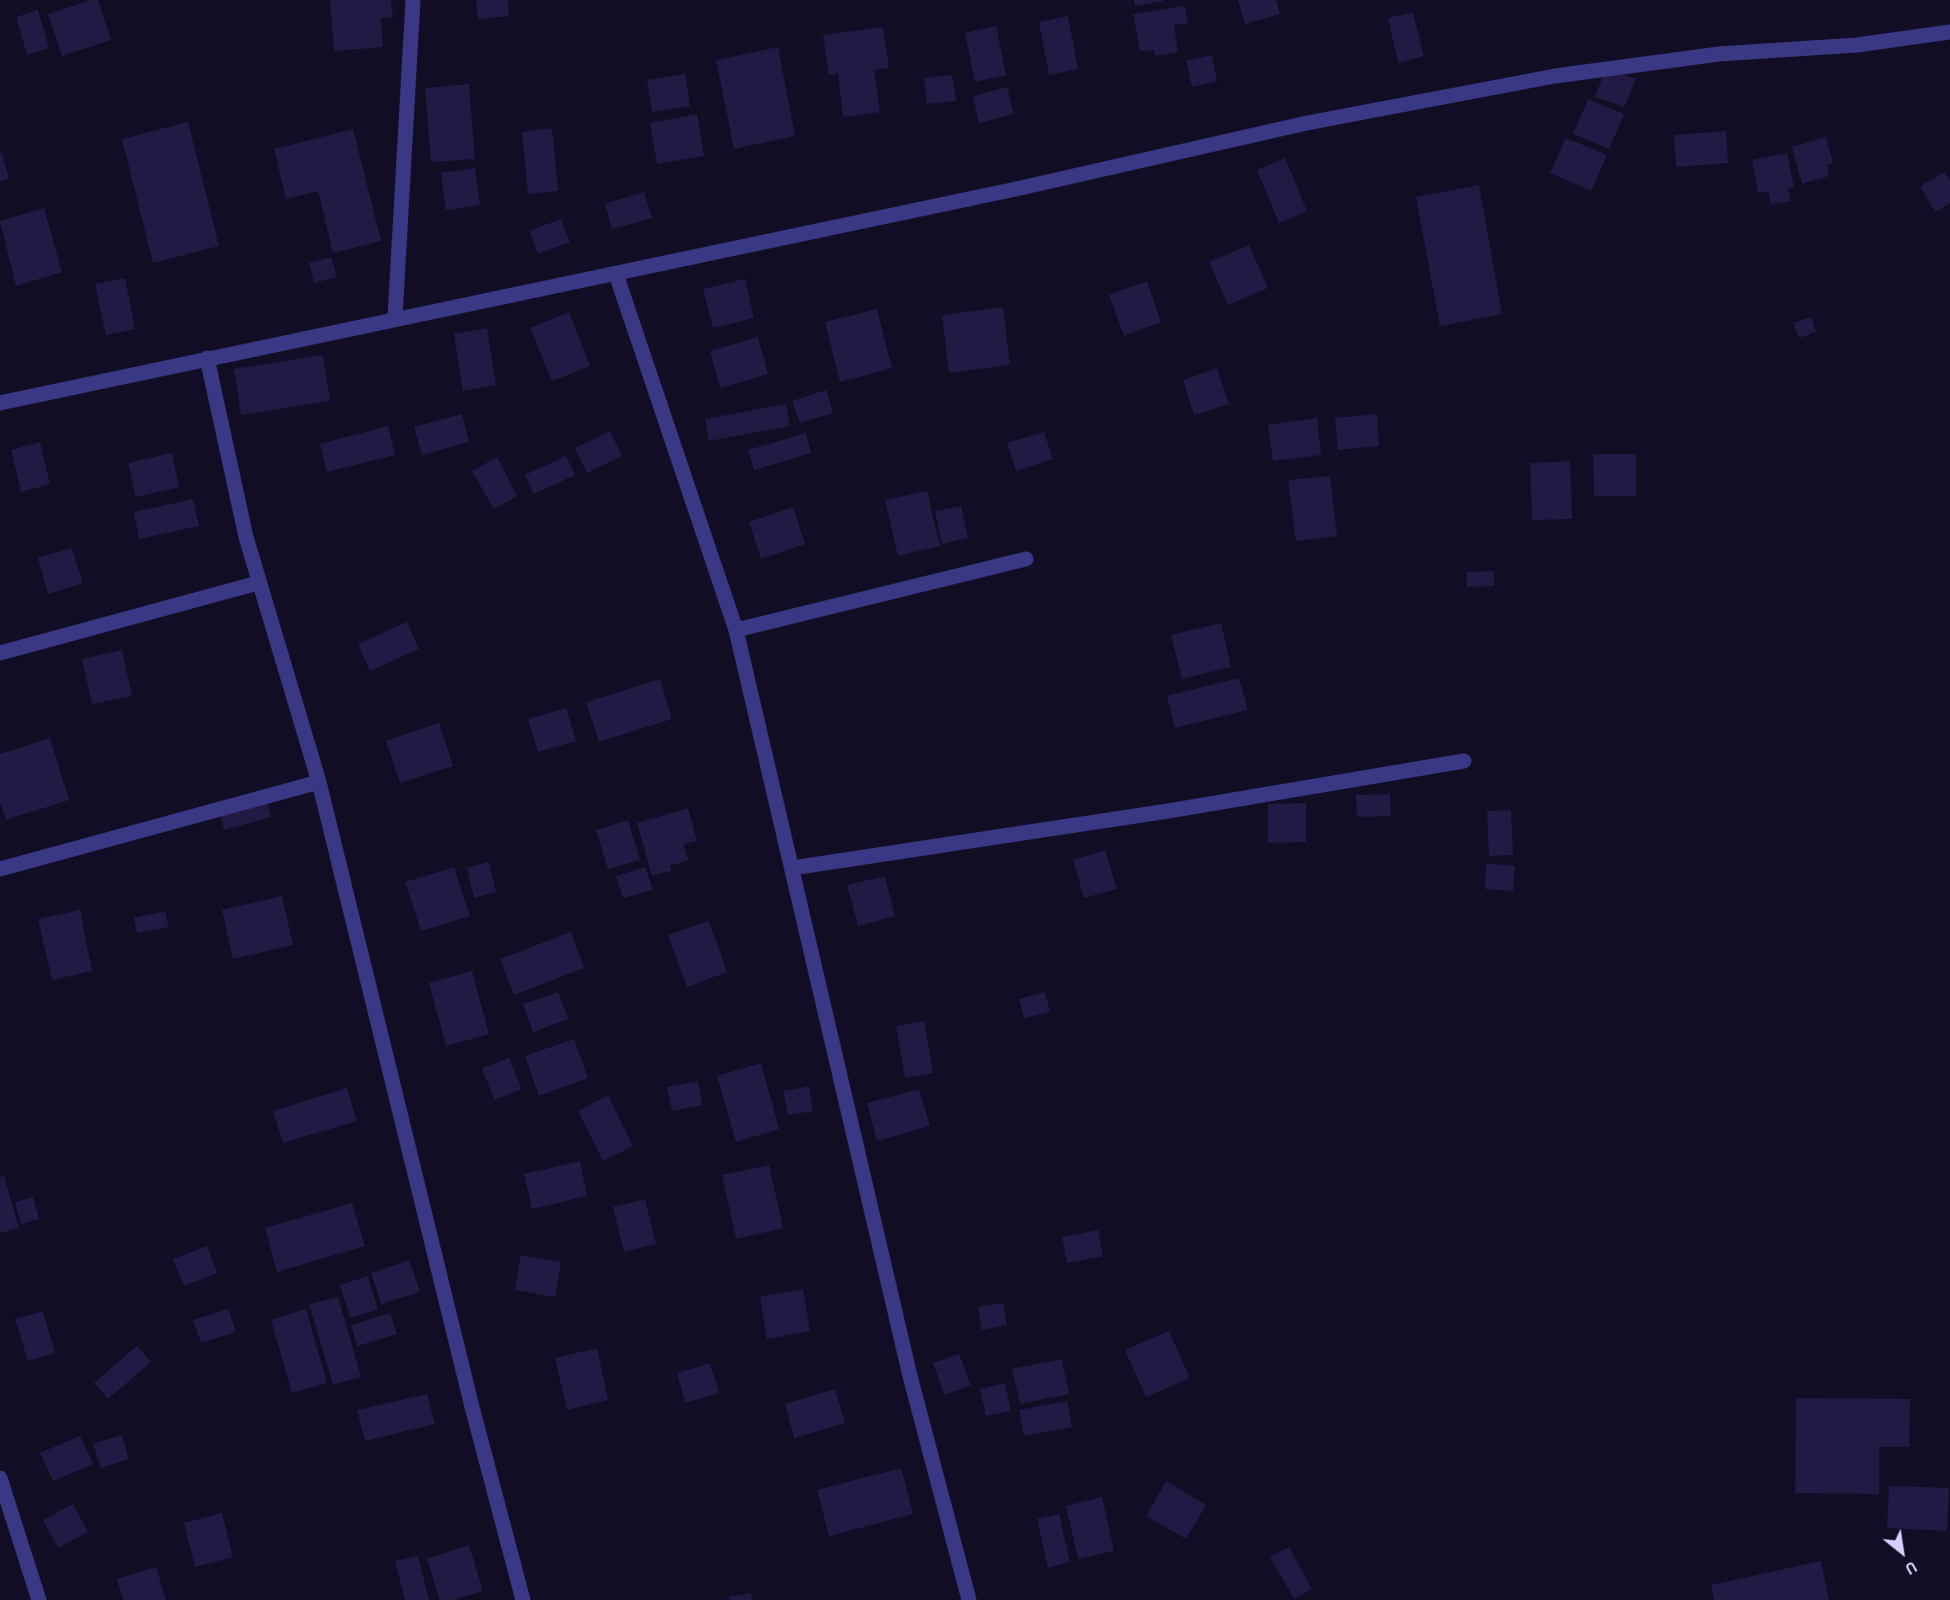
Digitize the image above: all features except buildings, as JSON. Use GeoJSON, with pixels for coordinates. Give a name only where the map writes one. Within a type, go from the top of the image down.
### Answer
{"type":"FeatureCollection","features":[{"type":"Feature","properties":{"kind":"street"},"geometry":{"type":"LineString","coordinates":[[395,317],[413,0]]}},
{"type":"Feature","properties":{"kind":"street"},"geometry":{"type":"LineString","coordinates":[[0,403],[395,317],[616,274],[1005,192],[1307,123],[1543,79],[1719,54],[1857,45],[1950,32]]}},
{"type":"Feature","properties":{"kind":"street"},"geometry":{"type":"LineString","coordinates":[[616,274],[736,630],[910,1376],[969,1600]]}},
{"type":"Feature","properties":{"kind":"street"},"geometry":{"type":"LineString","coordinates":[[207,358],[246,537],[258,583],[300,714],[318,782],[472,1407],[523,1600]]}},
{"type":"Feature","properties":{"kind":"street"},"geometry":{"type":"LineString","coordinates":[[736,630],[1026,559]]}},
{"type":"Feature","properties":{"kind":"street"},"geometry":{"type":"LineString","coordinates":[[0,653],[258,583]]}},
{"type":"Feature","properties":{"kind":"street"},"geometry":{"type":"LineString","coordinates":[[792,868],[1168,811],[1464,761]]}},
{"type":"Feature","properties":{"kind":"street"},"geometry":{"type":"LineString","coordinates":[[0,869],[318,782]]}},
{"type":"Feature","properties":{"kind":"street"},"geometry":{"type":"LineString","coordinates":[[0,1478],[39,1600]]}}]}
